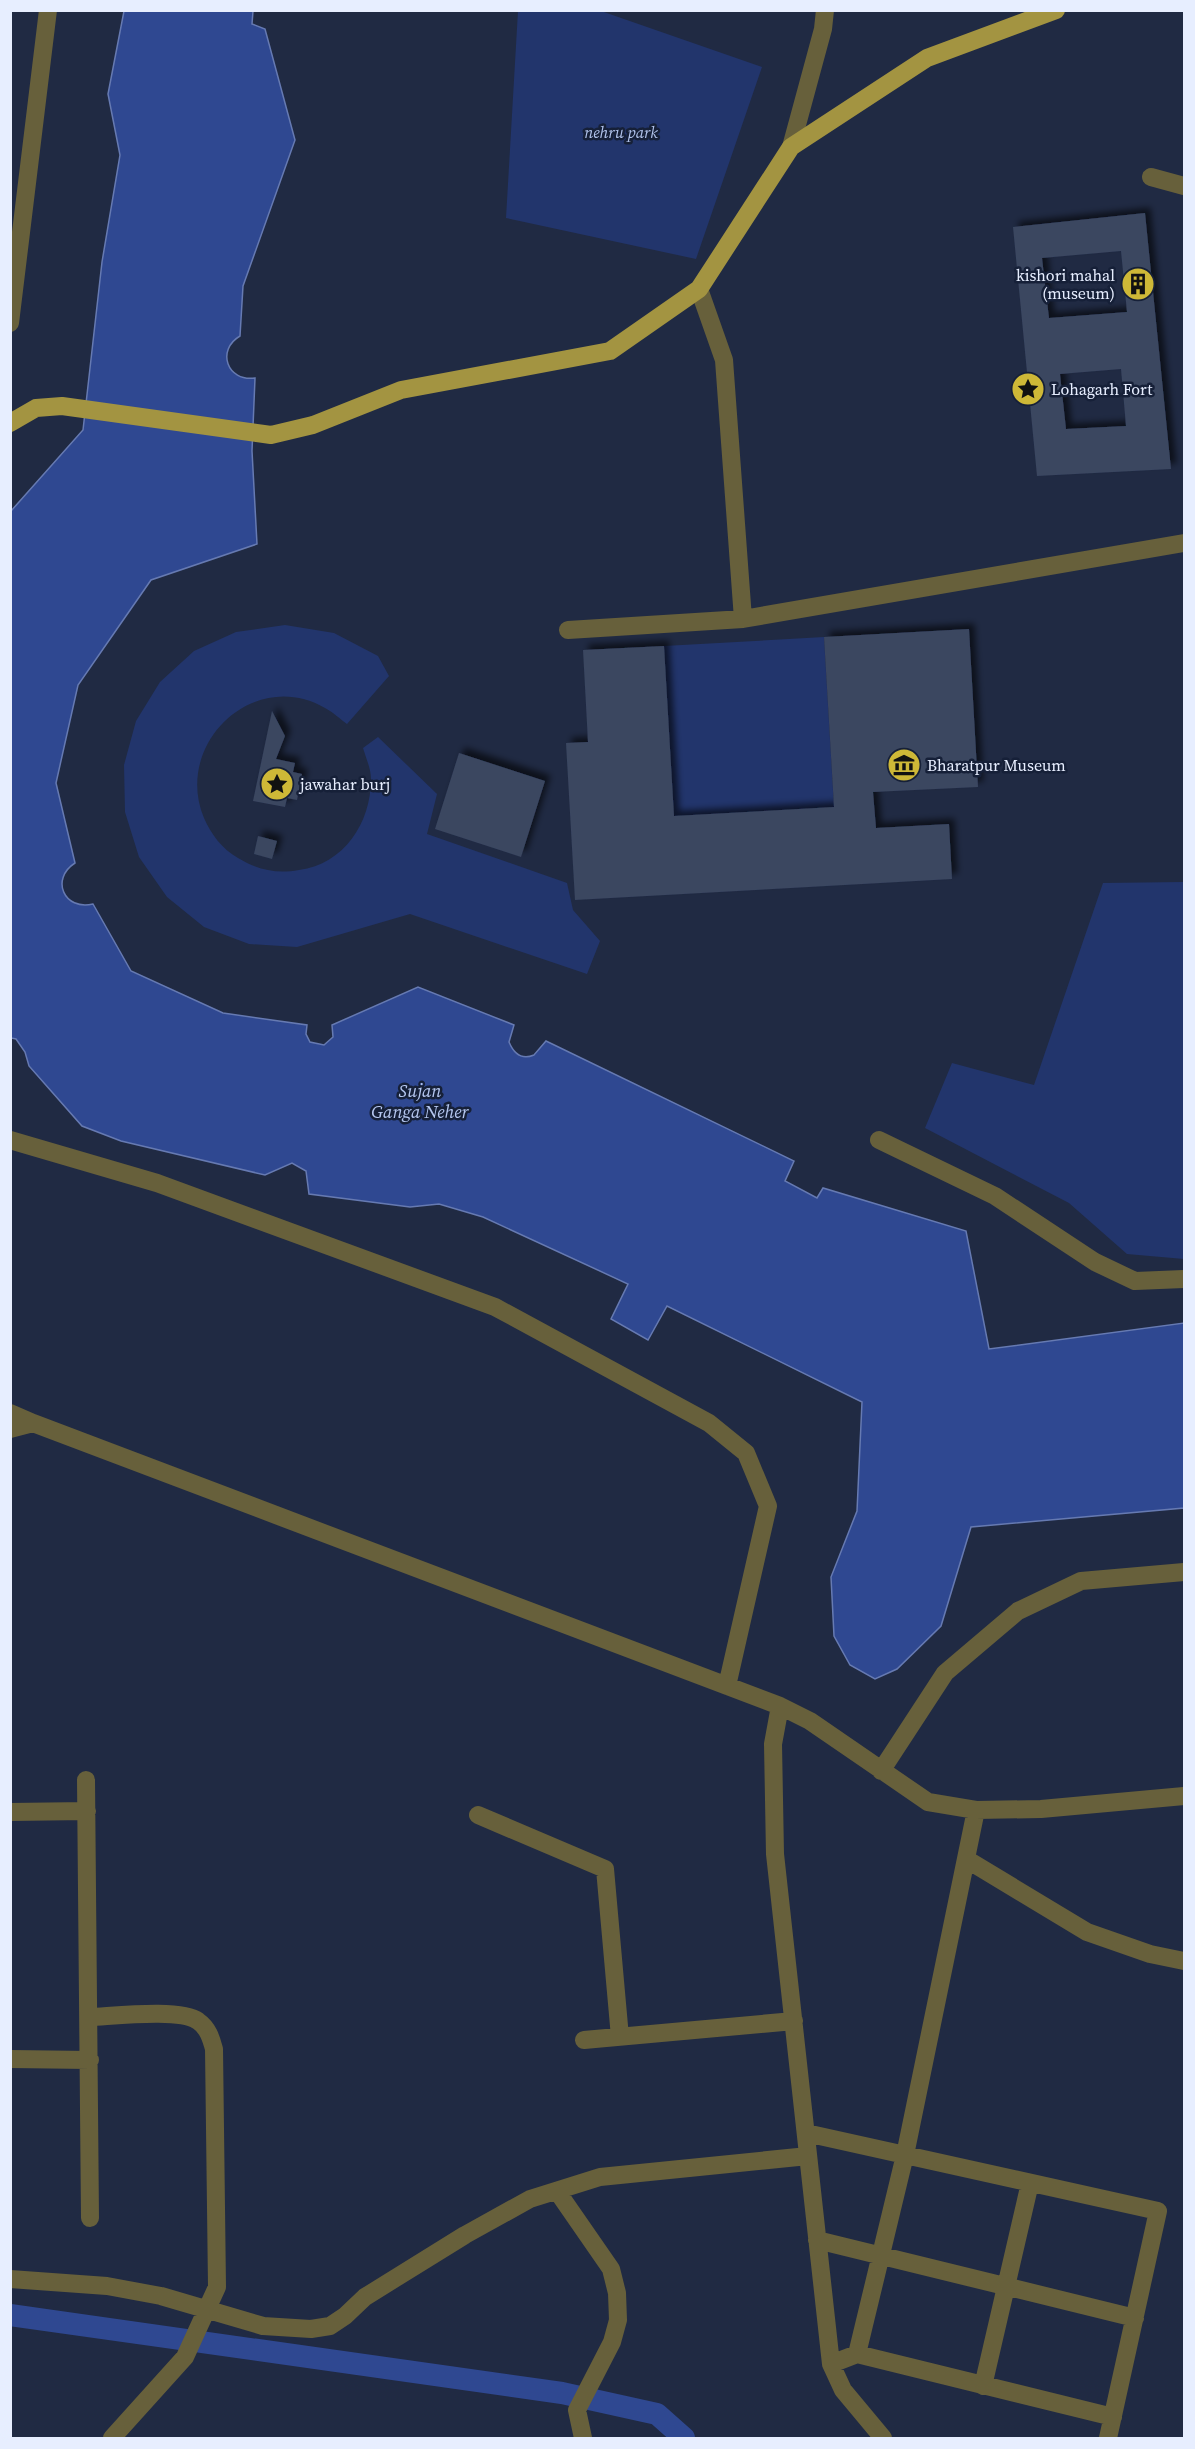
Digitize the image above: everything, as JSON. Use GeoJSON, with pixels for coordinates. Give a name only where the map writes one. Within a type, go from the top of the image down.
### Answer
{"type":"FeatureCollection","features":[{"type":"Feature","properties":{"kind":"main road"},"geometry":{"type":"LineString","coordinates":[[10,423],[36,408],[62,406],[271,435],[313,425],[401,390],[610,351],[699,289],[791,147],[927,58],[1056,10]]}},
{"type":"Feature","properties":{"kind":"street"},"geometry":{"type":"LineString","coordinates":[[10,323],[48,10]]}},
{"type":"Feature","properties":{"kind":"street"},"geometry":{"type":"LineString","coordinates":[[791,147],[823,29],[825,10]]}},
{"type":"Feature","properties":{"kind":"street"},"geometry":{"type":"LineString","coordinates":[[1151,177],[1185,186]]}},
{"type":"Feature","properties":{"kind":"street"},"geometry":{"type":"LineString","coordinates":[[699,289],[724,360],[743,619]]}},
{"type":"Feature","properties":{"kind":"street"},"geometry":{"type":"LineString","coordinates":[[568,630],[743,619],[1185,543]]}},
{"type":"Feature","properties":{"kind":"street"},"geometry":{"type":"LineString","coordinates":[[10,1140],[157,1183],[495,1306],[709,1424],[746,1453],[768,1506],[727,1686]]}},
{"type":"Feature","properties":{"kind":"street"},"geometry":{"type":"LineString","coordinates":[[879,1140],[994,1196],[1095,1262],[1136,1281],[1185,1279]]}},
{"type":"Feature","properties":{"kind":"street"},"geometry":{"type":"LineString","coordinates":[[10,1413],[780,1706],[810,1721],[928,1802],[976,1810],[1041,1809],[1185,1796]]}},
{"type":"Feature","properties":{"kind":"street"},"geometry":{"type":"LineString","coordinates":[[10,1430],[33,1423]]}},
{"type":"Feature","properties":{"kind":"street"},"geometry":{"type":"LineString","coordinates":[[881,1771],[945,1673],[1018,1611],[1081,1581],[1185,1572]]}},
{"type":"Feature","properties":{"kind":"street"},"geometry":{"type":"LineString","coordinates":[[780,1706],[773,1744],[776,1854],[831,2364],[843,2390],[883,2439]]}},
{"type":"Feature","properties":{"kind":"street"},"geometry":{"type":"LineString","coordinates":[[86,1780],[90,2017],[90,2218]]}},
{"type":"Feature","properties":{"kind":"street"},"geometry":{"type":"LineString","coordinates":[[857,2355],[905,2155],[976,1810]]}},
{"type":"Feature","properties":{"kind":"street"},"geometry":{"type":"LineString","coordinates":[[10,1812],[87,1811]]}},
{"type":"Feature","properties":{"kind":"street"},"geometry":{"type":"LineString","coordinates":[[478,1815],[605,1869],[620,2037]]}},
{"type":"Feature","properties":{"kind":"street"},"geometry":{"type":"LineString","coordinates":[[966,1859],[1087,1932],[1150,1954],[1185,1961]]}},
{"type":"Feature","properties":{"kind":"street"},"geometry":{"type":"LineString","coordinates":[[90,2017],[182,2014],[197,2020],[209,2032],[214,2049],[217,2287],[185,2357],[112,2439]]}},
{"type":"Feature","properties":{"kind":"street"},"geometry":{"type":"LineString","coordinates":[[584,2040],[794,2021]]}},
{"type":"Feature","properties":{"kind":"street"},"geometry":{"type":"LineString","coordinates":[[10,2059],[90,2060]]}},
{"type":"Feature","properties":{"kind":"street"},"geometry":{"type":"LineString","coordinates":[[806,2133],[1158,2211],[1108,2439]]}},
{"type":"Feature","properties":{"kind":"street"},"geometry":{"type":"LineString","coordinates":[[10,2279],[107,2286],[161,2296],[263,2326],[291,2329],[330,2326],[345,2316],[365,2297],[465,2235],[530,2199],[600,2178],[808,2157]]}},
{"type":"Feature","properties":{"kind":"street"},"geometry":{"type":"LineString","coordinates":[[983,2386],[1030,2183]]}},
{"type":"Feature","properties":{"kind":"street"},"geometry":{"type":"LineString","coordinates":[[557,2191],[611,2269],[618,2293],[618,2320],[612,2342],[577,2410],[583,2439]]}},
{"type":"Feature","properties":{"kind":"street"},"geometry":{"type":"LineString","coordinates":[[818,2240],[1135,2318]]}},
{"type":"Feature","properties":{"kind":"street"},"geometry":{"type":"LineString","coordinates":[[831,2364],[857,2355],[1113,2418]]}},
{"type":"Feature","properties":{"kind":"green space","name":"nehru park"},"geometry":{"type":"Polygon","coordinates":[[[518,11],[601,11],[762,67],[696,259],[506,218],[518,11]]]}},
{"type":"Feature","properties":{"kind":"green space"},"geometry":{"type":"Polygon","coordinates":[[[285,625],[334,633],[378,656],[389,676],[347,724],[325,708],[298,698],[272,697],[247,705],[226,720],[210,740],[200,764],[197,790],[204,818],[218,841],[238,858],[267,870],[283,872],[299,870],[329,859],[342,850],[360,826],[370,795],[371,779],[363,748],[378,737],[437,794],[427,834],[567,883],[573,910],[600,941],[587,974],[410,914],[297,947],[249,944],[204,927],[167,897],[139,857],[125,812],[124,765],[136,721],[160,682],[194,651],[236,632],[285,625]]]}},
{"type":"Feature","properties":{"kind":"green space"},"geometry":{"type":"Polygon","coordinates":[[[824,637],[834,807],[674,816],[664,646],[824,637]]]}},
{"type":"Feature","properties":{"kind":"green space"},"geometry":{"type":"Polygon","coordinates":[[[1184,882],[1184,1259],[1127,1254],[1069,1203],[925,1128],[952,1063],[1034,1085],[1103,883],[1184,882]]]}},
{"type":"Feature","properties":{"kind":"water","name":"Sujan Ganga Neher"},"geometry":{"type":"Polygon","coordinates":[[[124,11],[253,11],[252,24],[265,29],[295,140],[243,286],[240,336],[228,349],[227,356],[228,364],[237,375],[255,378],[252,451],[257,544],[151,580],[78,685],[56,783],[75,863],[63,877],[62,885],[68,898],[74,903],[93,904],[131,971],[223,1013],[307,1025],[306,1034],[310,1042],[324,1045],[333,1037],[332,1025],[418,987],[514,1025],[509,1042],[519,1055],[526,1057],[534,1055],[546,1041],[794,1161],[785,1181],[817,1198],[823,1188],[966,1231],[989,1349],[1184,1323],[1184,1508],[971,1527],[941,1626],[897,1669],[875,1679],[850,1665],[834,1636],[831,1577],[857,1511],[862,1402],[667,1306],[648,1340],[611,1319],[628,1284],[483,1217],[439,1204],[410,1207],[309,1194],[306,1171],[292,1163],[265,1175],[121,1141],[82,1126],[29,1066],[25,1052],[16,1039],[11,1038],[11,511],[83,430],[102,262],[120,155],[108,94],[124,11]]]}},
{"type":"Feature","properties":{"kind":"building"},"geometry":{"type":"Polygon","coordinates":[[[1145,213],[1171,469],[1037,476],[1013,227],[1145,213]],[[1121,251],[1042,258],[1049,318],[1127,312],[1121,251]],[[1121,369],[1060,374],[1066,429],[1126,426],[1121,369]]]}},
{"type":"Feature","properties":{"kind":"building","name":"Bharatpur Museum"},"geometry":{"type":"Polygon","coordinates":[[[969,629],[978,787],[873,792],[876,828],[949,824],[952,879],[575,900],[566,743],[588,742],[583,650],[664,646],[674,816],[834,807],[824,637],[969,629]]]}},
{"type":"Feature","properties":{"kind":"building"},"geometry":{"type":"Polygon","coordinates":[[[272,711],[285,736],[276,759],[295,763],[293,772],[302,774],[297,800],[287,798],[285,807],[253,801],[272,711]]]}},
{"type":"Feature","properties":{"kind":"building"},"geometry":{"type":"Polygon","coordinates":[[[459,753],[545,781],[521,857],[435,829],[459,753]]]}},
{"type":"Feature","properties":{"kind":"building"},"geometry":{"type":"Polygon","coordinates":[[[258,836],[277,841],[272,859],[254,854],[258,836]]]}},
{"type":"Feature","properties":{"kind":"waterway"},"geometry":{"type":"LineString","coordinates":[[10,2315],[562,2393],[657,2414],[684,2438]]}},
{"type":"Feature","properties":{"kind":"place","name":"kishori mahal (museum)"},"geometry":{"type":"Point","coordinates":[1138,284]}},
{"type":"Feature","properties":{"kind":"place","name":"Lohagarh Fort"},"geometry":{"type":"Point","coordinates":[1028,389]}},
{"type":"Feature","properties":{"kind":"place","name":"Bharatpur Museum"},"geometry":{"type":"Point","coordinates":[904,765]}},
{"type":"Feature","properties":{"kind":"place","name":"jawahar burj"},"geometry":{"type":"Point","coordinates":[277,784]}}]}
